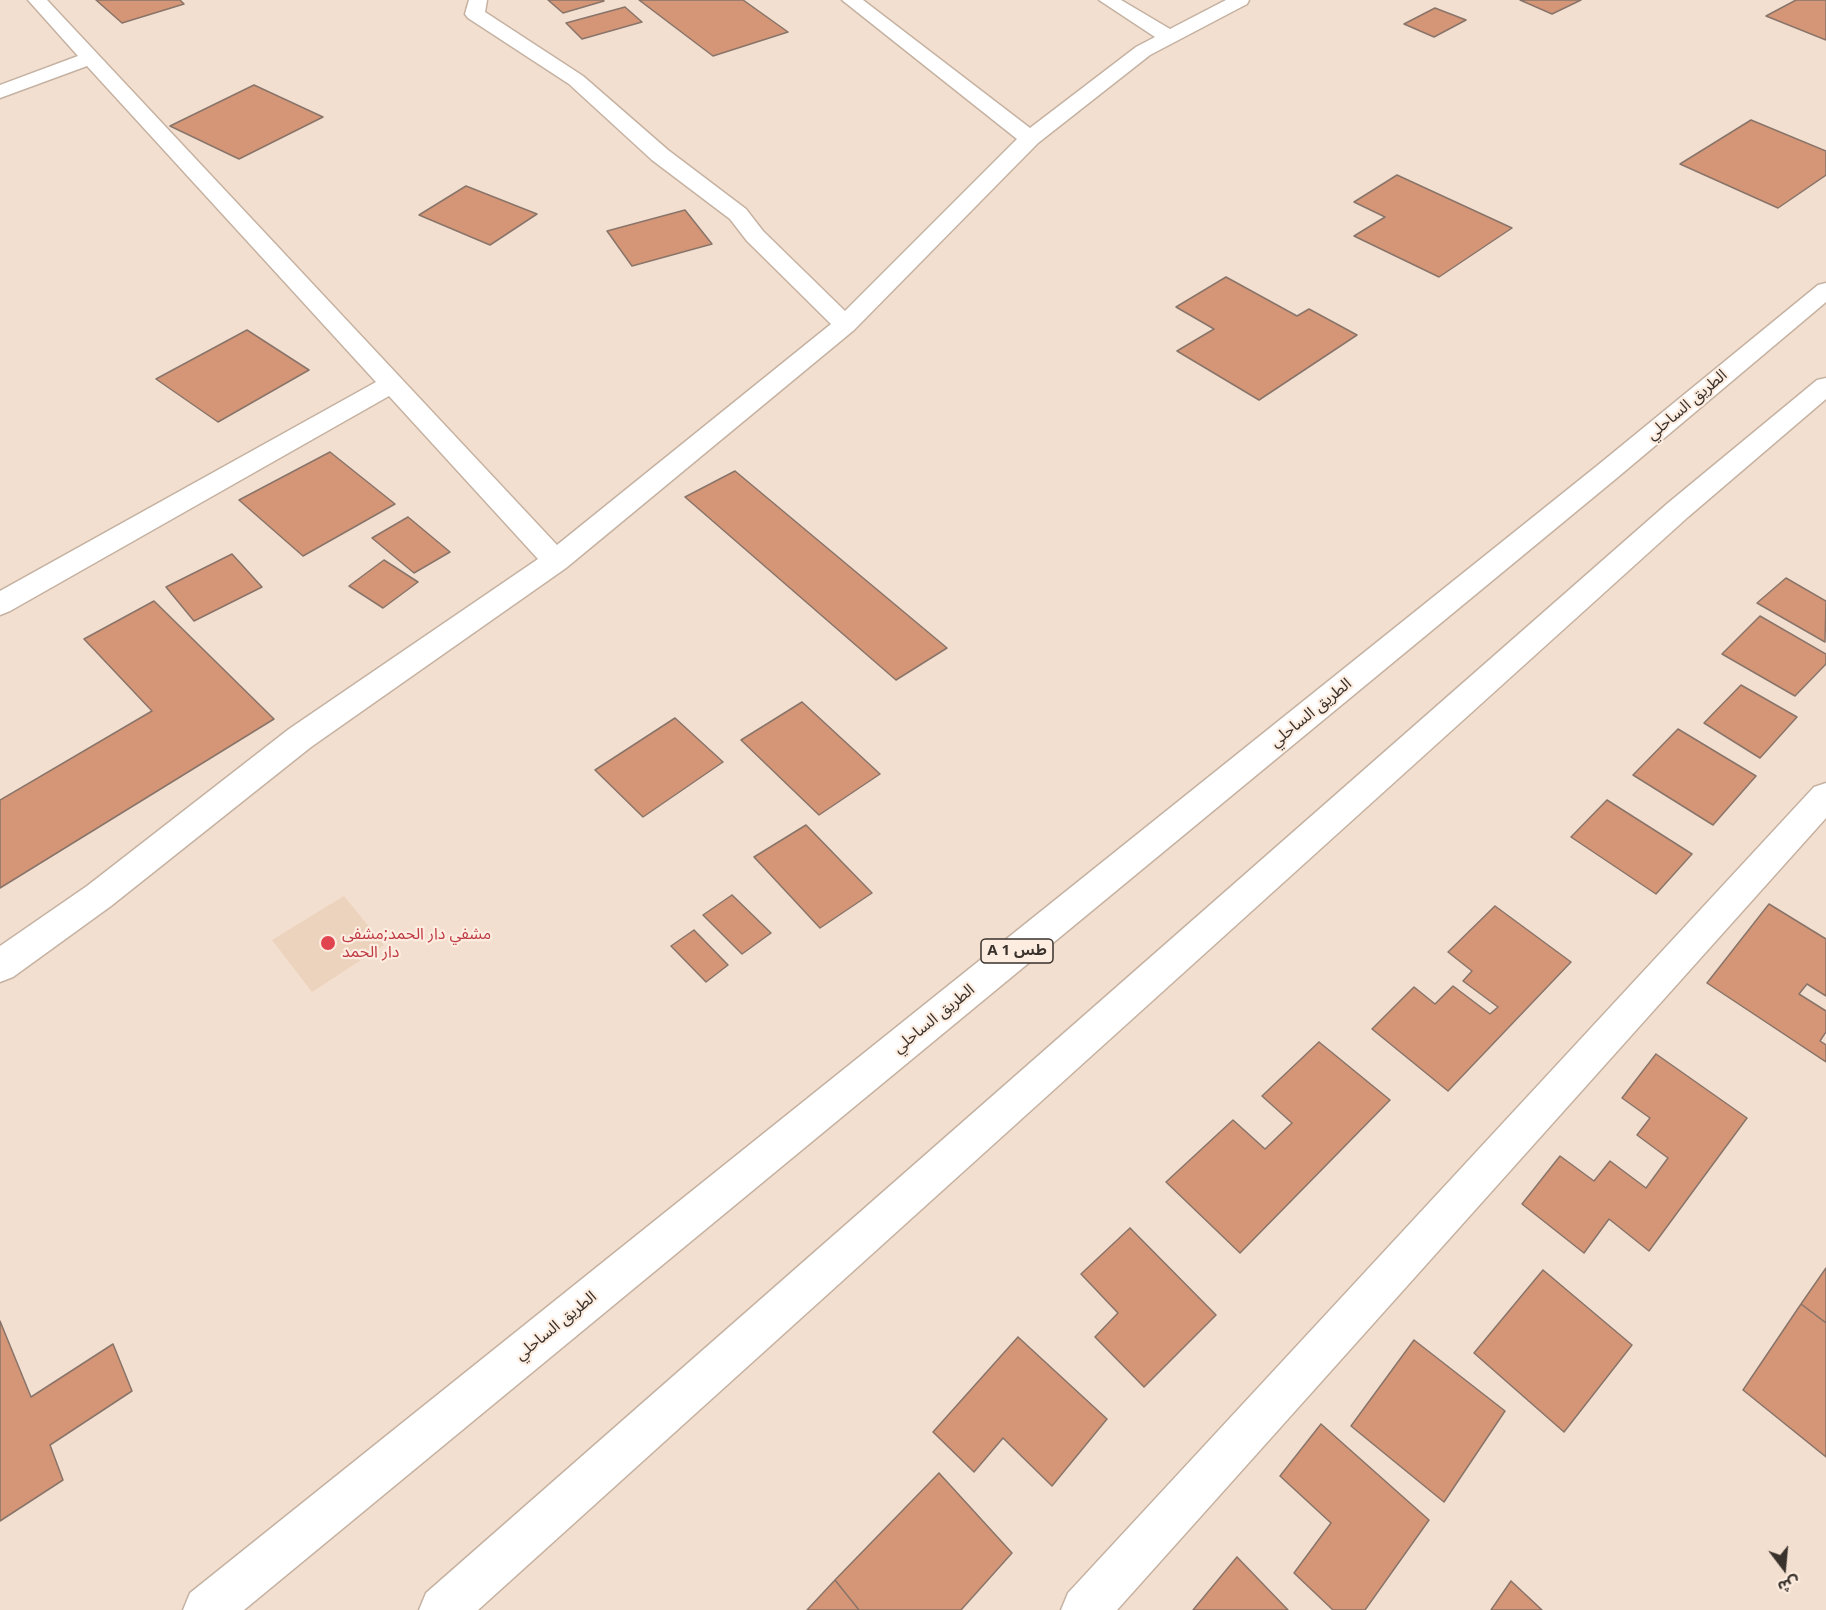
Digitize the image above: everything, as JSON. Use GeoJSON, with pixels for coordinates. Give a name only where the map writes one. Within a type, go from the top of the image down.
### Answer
{"type":"FeatureCollection","features":[{"type":"Feature","properties":{"kind":"main road"},"geometry":{"type":"LineString","coordinates":[[37,0],[556,561]]}},
{"type":"Feature","properties":{"kind":"main road"},"geometry":{"type":"LineString","coordinates":[[478,0],[475,14],[576,80],[660,155],[738,214],[755,236],[845,325]]}},
{"type":"Feature","properties":{"kind":"main road"},"geometry":{"type":"LineString","coordinates":[[851,0],[1030,138]]}},
{"type":"Feature","properties":{"kind":"main road"},"geometry":{"type":"LineString","coordinates":[[1108,0],[1169,37]]}},
{"type":"Feature","properties":{"kind":"main road"},"geometry":{"type":"LineString","coordinates":[[0,966],[99,896],[300,738],[556,561],[845,325],[1030,138],[1143,51],[1240,0]]}},
{"type":"Feature","properties":{"kind":"main road"},"geometry":{"type":"LineString","coordinates":[[0,92],[90,58]]}},
{"type":"Feature","properties":{"kind":"main road","name":"الطريق الساحلي"},"geometry":{"type":"LineString","coordinates":[[207,1610],[1580,494],[1826,290]]}},
{"type":"Feature","properties":{"kind":"main road"},"geometry":{"type":"LineString","coordinates":[[0,604],[392,384]]}},
{"type":"Feature","properties":{"kind":"main road"},"geometry":{"type":"LineString","coordinates":[[443,1610],[1678,510],[1826,386]]}},
{"type":"Feature","properties":{"kind":"main road"},"geometry":{"type":"LineString","coordinates":[[1084,1610],[1826,796]]}},
{"type":"Feature","properties":{"kind":"shaded area","name":"مشفي دار الحمد;مشفى دار الحمد"},"geometry":{"type":"Polygon","coordinates":[[[344,896],[384,945],[312,992],[272,940],[344,896]]]}},
{"type":"Feature","properties":{"kind":"building"},"geometry":{"type":"Polygon","coordinates":[[[96,0],[180,0],[184,4],[122,23],[96,0]]]}},
{"type":"Feature","properties":{"kind":"building"},"geometry":{"type":"Polygon","coordinates":[[[548,0],[603,0],[604,1],[563,13],[548,0]]]}},
{"type":"Feature","properties":{"kind":"building"},"geometry":{"type":"Polygon","coordinates":[[[639,0],[743,0],[788,32],[713,56],[639,0]]]}},
{"type":"Feature","properties":{"kind":"building"},"geometry":{"type":"Polygon","coordinates":[[[1520,0],[1581,0],[1552,14],[1520,0]]]}},
{"type":"Feature","properties":{"kind":"building"},"geometry":{"type":"Polygon","coordinates":[[[1796,0],[1826,0],[1826,40],[1766,16],[1796,0]]]}},
{"type":"Feature","properties":{"kind":"building"},"geometry":{"type":"Polygon","coordinates":[[[625,7],[642,22],[582,39],[566,23],[625,7]]]}},
{"type":"Feature","properties":{"kind":"building"},"geometry":{"type":"Polygon","coordinates":[[[1435,8],[1466,20],[1434,37],[1404,24],[1435,8]]]}},
{"type":"Feature","properties":{"kind":"building"},"geometry":{"type":"Polygon","coordinates":[[[254,85],[323,117],[239,159],[170,126],[254,85]]]}},
{"type":"Feature","properties":{"kind":"building"},"geometry":{"type":"Polygon","coordinates":[[[1751,120],[1826,151],[1826,175],[1778,208],[1680,164],[1751,120]]]}},
{"type":"Feature","properties":{"kind":"building"},"geometry":{"type":"Polygon","coordinates":[[[1397,175],[1512,228],[1439,277],[1354,236],[1385,217],[1354,202],[1397,175]]]}},
{"type":"Feature","properties":{"kind":"building"},"geometry":{"type":"Polygon","coordinates":[[[466,186],[537,214],[490,245],[419,215],[466,186]]]}},
{"type":"Feature","properties":{"kind":"building"},"geometry":{"type":"Polygon","coordinates":[[[685,210],[712,244],[632,266],[607,231],[685,210]]]}},
{"type":"Feature","properties":{"kind":"building"},"geometry":{"type":"Polygon","coordinates":[[[1226,277],[1297,316],[1309,309],[1357,335],[1259,400],[1177,351],[1214,329],[1176,307],[1226,277]]]}},
{"type":"Feature","properties":{"kind":"building"},"geometry":{"type":"Polygon","coordinates":[[[247,330],[309,370],[218,422],[156,379],[247,330]]]}},
{"type":"Feature","properties":{"kind":"building"},"geometry":{"type":"Polygon","coordinates":[[[330,452],[395,504],[303,556],[239,500],[330,452]]]}},
{"type":"Feature","properties":{"kind":"building"},"geometry":{"type":"Polygon","coordinates":[[[735,471],[947,648],[896,680],[685,497],[735,471]]]}},
{"type":"Feature","properties":{"kind":"building"},"geometry":{"type":"Polygon","coordinates":[[[408,517],[450,552],[414,573],[372,538],[408,517]]]}},
{"type":"Feature","properties":{"kind":"building"},"geometry":{"type":"Polygon","coordinates":[[[232,554],[262,587],[194,621],[166,587],[232,554]]]}},
{"type":"Feature","properties":{"kind":"building"},"geometry":{"type":"Polygon","coordinates":[[[384,560],[418,582],[383,608],[349,586],[384,560]]]}},
{"type":"Feature","properties":{"kind":"building"},"geometry":{"type":"Polygon","coordinates":[[[1786,578],[1826,601],[1825,642],[1757,603],[1786,578]]]}},
{"type":"Feature","properties":{"kind":"building"},"geometry":{"type":"Polygon","coordinates":[[[154,601],[274,719],[0,888],[0,800],[152,711],[84,639],[154,601]]]}},
{"type":"Feature","properties":{"kind":"building"},"geometry":{"type":"Polygon","coordinates":[[[1760,616],[1826,654],[1826,664],[1795,696],[1722,654],[1760,616]]]}},
{"type":"Feature","properties":{"kind":"building"},"geometry":{"type":"Polygon","coordinates":[[[1741,685],[1797,717],[1760,758],[1704,723],[1741,685]]]}},
{"type":"Feature","properties":{"kind":"building"},"geometry":{"type":"Polygon","coordinates":[[[802,702],[880,774],[819,815],[741,740],[802,702]]]}},
{"type":"Feature","properties":{"kind":"building"},"geometry":{"type":"Polygon","coordinates":[[[675,718],[723,762],[643,817],[595,770],[675,718]]]}},
{"type":"Feature","properties":{"kind":"building"},"geometry":{"type":"Polygon","coordinates":[[[1678,729],[1756,776],[1713,825],[1633,775],[1678,729]]]}},
{"type":"Feature","properties":{"kind":"building"},"geometry":{"type":"Polygon","coordinates":[[[1607,800],[1692,854],[1656,894],[1571,837],[1607,800]]]}},
{"type":"Feature","properties":{"kind":"building"},"geometry":{"type":"Polygon","coordinates":[[[806,825],[872,893],[820,928],[754,857],[806,825]]]}},
{"type":"Feature","properties":{"kind":"building"},"geometry":{"type":"Polygon","coordinates":[[[732,895],[771,933],[742,954],[703,915],[732,895]]]}},
{"type":"Feature","properties":{"kind":"building"},"geometry":{"type":"Polygon","coordinates":[[[1769,904],[1826,939],[1826,996],[1807,984],[1799,994],[1826,1011],[1826,1032],[1820,1041],[1826,1045],[1826,1062],[1707,983],[1769,904]]]}},
{"type":"Feature","properties":{"kind":"building"},"geometry":{"type":"Polygon","coordinates":[[[1495,906],[1571,962],[1448,1091],[1372,1029],[1414,987],[1435,1004],[1453,986],[1490,1014],[1498,1007],[1463,981],[1472,971],[1448,952],[1495,906]]]}},
{"type":"Feature","properties":{"kind":"building"},"geometry":{"type":"Polygon","coordinates":[[[694,930],[728,965],[706,982],[671,946],[694,930]]]}},
{"type":"Feature","properties":{"kind":"building"},"geometry":{"type":"Polygon","coordinates":[[[1319,1042],[1390,1100],[1240,1253],[1166,1182],[1233,1120],[1265,1149],[1292,1123],[1262,1096],[1319,1042]]]}},
{"type":"Feature","properties":{"kind":"building"},"geometry":{"type":"Polygon","coordinates":[[[1656,1054],[1747,1118],[1649,1251],[1609,1219],[1584,1253],[1522,1204],[1560,1156],[1594,1181],[1610,1161],[1646,1188],[1668,1158],[1637,1135],[1650,1118],[1622,1098],[1656,1054]]]}},
{"type":"Feature","properties":{"kind":"building"},"geometry":{"type":"Polygon","coordinates":[[[1130,1228],[1216,1315],[1144,1387],[1095,1337],[1118,1313],[1081,1274],[1130,1228]]]}},
{"type":"Feature","properties":{"kind":"building"},"geometry":{"type":"Polygon","coordinates":[[[1826,1268],[1826,1323],[1801,1304],[1826,1268]]]}},
{"type":"Feature","properties":{"kind":"building"},"geometry":{"type":"Polygon","coordinates":[[[1543,1270],[1632,1345],[1564,1432],[1474,1353],[1543,1270]]]}},
{"type":"Feature","properties":{"kind":"building"},"geometry":{"type":"Polygon","coordinates":[[[1801,1304],[1826,1323],[1826,1457],[1743,1390],[1801,1304]]]}},
{"type":"Feature","properties":{"kind":"building"},"geometry":{"type":"Polygon","coordinates":[[[0,1321],[31,1397],[113,1344],[132,1391],[50,1445],[63,1480],[0,1521],[0,1321]]]}},
{"type":"Feature","properties":{"kind":"building"},"geometry":{"type":"Polygon","coordinates":[[[1018,1337],[1107,1419],[1052,1486],[1003,1438],[974,1472],[933,1432],[1018,1337]]]}},
{"type":"Feature","properties":{"kind":"building"},"geometry":{"type":"Polygon","coordinates":[[[1414,1340],[1505,1411],[1444,1502],[1351,1426],[1414,1340]]]}},
{"type":"Feature","properties":{"kind":"building"},"geometry":{"type":"Polygon","coordinates":[[[1321,1424],[1429,1520],[1365,1610],[1333,1610],[1294,1573],[1331,1523],[1280,1476],[1321,1424]]]}},
{"type":"Feature","properties":{"kind":"building"},"geometry":{"type":"Polygon","coordinates":[[[939,1473],[1012,1553],[961,1610],[859,1610],[835,1580],[939,1473]]]}},
{"type":"Feature","properties":{"kind":"building"},"geometry":{"type":"Polygon","coordinates":[[[1237,1557],[1288,1610],[1193,1610],[1237,1557]]]}},
{"type":"Feature","properties":{"kind":"building"},"geometry":{"type":"Polygon","coordinates":[[[835,1580],[859,1610],[807,1610],[835,1580]]]}},
{"type":"Feature","properties":{"kind":"building"},"geometry":{"type":"Polygon","coordinates":[[[1511,1581],[1542,1610],[1491,1610],[1511,1581]]]}},
{"type":"Feature","properties":{"kind":"place","name":"مشفي دار الحمد;مشفى دار الحمد"},"geometry":{"type":"Point","coordinates":[328,943]}}]}
